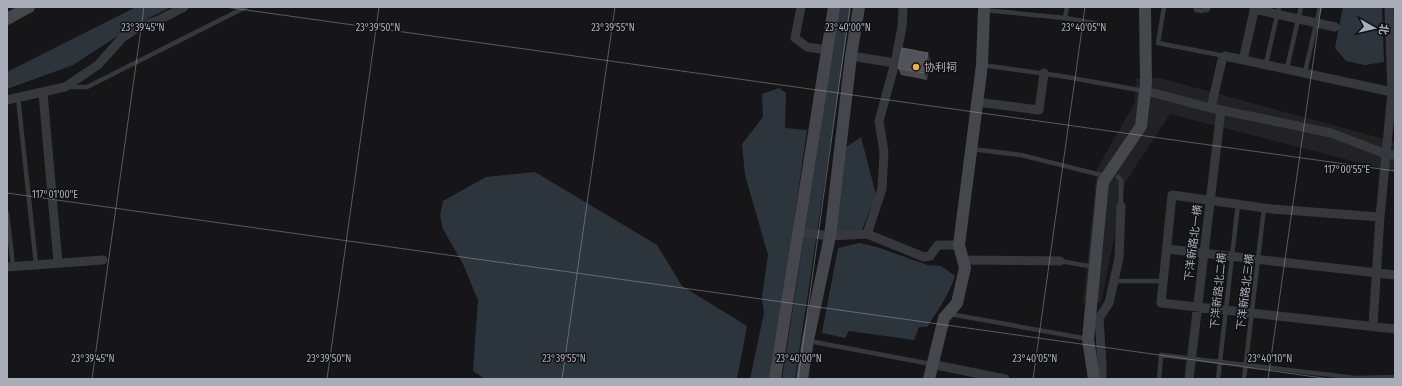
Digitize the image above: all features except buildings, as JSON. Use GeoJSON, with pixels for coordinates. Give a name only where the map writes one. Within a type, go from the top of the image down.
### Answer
{"type":"FeatureCollection","features":[{"type":"Feature","properties":{"kind":"street"},"geometry":{"type":"LineString","coordinates":[[7,19],[29,7]]}},
{"type":"Feature","properties":{"kind":"street"},"geometry":{"type":"LineString","coordinates":[[7,100],[65,87],[98,65],[122,38],[136,28],[160,20],[184,7]]}},
{"type":"Feature","properties":{"kind":"street"},"geometry":{"type":"LineString","coordinates":[[801,7],[795,38],[807,47],[827,50]]}},
{"type":"Feature","properties":{"kind":"street"},"geometry":{"type":"LineString","coordinates":[[775,379],[834,7]]}},
{"type":"Feature","properties":{"kind":"street"},"geometry":{"type":"LineString","coordinates":[[802,379],[808,340],[830,236],[858,7]]}},
{"type":"Feature","properties":{"kind":"street"},"geometry":{"type":"LineString","coordinates":[[867,234],[882,189],[884,152],[879,121],[902,27],[903,7]]}},
{"type":"Feature","properties":{"kind":"street"},"geometry":{"type":"LineString","coordinates":[[1094,379],[1088,339],[1103,182],[1113,177],[1141,126],[1146,91],[1145,7]]}},
{"type":"Feature","properties":{"kind":"street"},"geometry":{"type":"LineString","coordinates":[[1373,326],[1380,217],[1390,155],[1392,92],[1389,7]]}},
{"type":"Feature","properties":{"kind":"street"},"geometry":{"type":"LineString","coordinates":[[929,379],[944,318],[957,303],[965,268],[959,245],[982,65],[985,8]]}},
{"type":"Feature","properties":{"kind":"street"},"geometry":{"type":"LineString","coordinates":[[1243,60],[1255,8],[1278,11],[1298,19],[1335,27]]}},
{"type":"Feature","properties":{"kind":"street"},"geometry":{"type":"LineString","coordinates":[[851,56],[894,63]]}},
{"type":"Feature","properties":{"kind":"street"},"geometry":{"type":"LineString","coordinates":[[1211,108],[1222,60],[1225,56],[1287,68],[1392,92]]}},
{"type":"Feature","properties":{"kind":"street"},"geometry":{"type":"LineString","coordinates":[[977,102],[1039,110],[1044,74]]}},
{"type":"Feature","properties":{"kind":"street"},"geometry":{"type":"LineString","coordinates":[[1146,91],[1211,108],[1331,133],[1390,155]]}},
{"type":"Feature","properties":{"kind":"street"},"geometry":{"type":"LineString","coordinates":[[43,93],[58,263]]}},
{"type":"Feature","properties":{"kind":"street","name":"下洋新路北一横"},"geometry":{"type":"LineString","coordinates":[[1188,379],[1221,110]]}},
{"type":"Feature","properties":{"kind":"street"},"geometry":{"type":"LineString","coordinates":[[1380,217],[1264,208],[1172,195],[1161,303],[1395,329]]}},
{"type":"Feature","properties":{"kind":"street"},"geometry":{"type":"LineString","coordinates":[[1098,379],[1102,375],[1099,318],[1109,303],[1119,258],[1121,206]]}},
{"type":"Feature","properties":{"kind":"street"},"geometry":{"type":"LineString","coordinates":[[798,232],[830,236],[867,234],[924,258],[930,256],[938,245],[959,245]]}},
{"type":"Feature","properties":{"kind":"street"},"geometry":{"type":"LineString","coordinates":[[1166,249],[1395,274]]}},
{"type":"Feature","properties":{"kind":"street"},"geometry":{"type":"LineString","coordinates":[[10,267],[102,260]]}},
{"type":"Feature","properties":{"kind":"street"},"geometry":{"type":"LineString","coordinates":[[963,260],[1060,261]]}},
{"type":"Feature","properties":{"kind":"street"},"geometry":{"type":"LineString","coordinates":[[932,364],[1005,379]]}},
{"type":"Feature","properties":{"kind":"lane"},"geometry":{"type":"LineString","coordinates":[[65,87],[87,87],[246,7]]}},
{"type":"Feature","properties":{"kind":"lane"},"geometry":{"type":"LineString","coordinates":[[1065,18],[1067,7]]}},
{"type":"Feature","properties":{"kind":"lane"},"geometry":{"type":"LineString","coordinates":[[1164,7],[1158,43],[1225,56]]}},
{"type":"Feature","properties":{"kind":"lane"},"geometry":{"type":"LineString","coordinates":[[1196,7],[1196,10],[1202,11],[1206,7]]}},
{"type":"Feature","properties":{"kind":"lane"},"geometry":{"type":"LineString","coordinates":[[1287,68],[1301,7]]}},
{"type":"Feature","properties":{"kind":"lane"},"geometry":{"type":"LineString","coordinates":[[1305,72],[1320,7]]}},
{"type":"Feature","properties":{"kind":"lane"},"geometry":{"type":"LineString","coordinates":[[985,8],[1100,24]]}},
{"type":"Feature","properties":{"kind":"lane"},"geometry":{"type":"LineString","coordinates":[[1266,64],[1278,11]]}},
{"type":"Feature","properties":{"kind":"lane"},"geometry":{"type":"LineString","coordinates":[[982,65],[1146,91]]}},
{"type":"Feature","properties":{"kind":"lane"},"geometry":{"type":"LineString","coordinates":[[18,98],[36,264]]}},
{"type":"Feature","properties":{"kind":"lane"},"geometry":{"type":"LineString","coordinates":[[971,149],[1021,155],[1121,180],[1121,206]]}},
{"type":"Feature","properties":{"kind":"lane","name":"下洋新路北二横"},"geometry":{"type":"LineString","coordinates":[[1218,379],[1238,204]]}},
{"type":"Feature","properties":{"kind":"lane","name":"下洋新路北三横"},"geometry":{"type":"LineString","coordinates":[[1244,379],[1264,208]]}},
{"type":"Feature","properties":{"kind":"lane"},"geometry":{"type":"LineString","coordinates":[[7,213],[10,267]]}},
{"type":"Feature","properties":{"kind":"lane"},"geometry":{"type":"LineString","coordinates":[[1060,261],[1094,267]]}},
{"type":"Feature","properties":{"kind":"lane"},"geometry":{"type":"LineString","coordinates":[[1116,280],[1163,281]]}},
{"type":"Feature","properties":{"kind":"lane"},"geometry":{"type":"LineString","coordinates":[[948,313],[1088,339]]}},
{"type":"Feature","properties":{"kind":"lane"},"geometry":{"type":"LineString","coordinates":[[808,340],[932,364]]}},
{"type":"Feature","properties":{"kind":"lane"},"geometry":{"type":"LineString","coordinates":[[1159,379],[1161,355],[1356,378],[1395,377]]}},
{"type":"Feature","properties":{"kind":"shaded area"},"geometry":{"type":"Polygon","coordinates":[[[136,7],[171,7],[133,26],[73,65],[7,89],[7,72],[136,7]]]}},
{"type":"Feature","properties":{"kind":"shaded area"},"geometry":{"type":"Polygon","coordinates":[[[839,7],[851,7],[795,379],[782,379],[839,7]]]}},
{"type":"Feature","properties":{"kind":"shaded area"},"geometry":{"type":"Polygon","coordinates":[[[1343,7],[1382,7],[1384,62],[1365,65],[1346,61],[1335,48],[1343,7]]]}},
{"type":"Feature","properties":{"kind":"shaded area"},"geometry":{"type":"Polygon","coordinates":[[[1160,78],[1395,142],[1395,172],[1170,114],[1126,181],[1101,302],[1083,303],[1097,169],[1135,102],[1136,79],[1160,78]]]}},
{"type":"Feature","properties":{"kind":"shaded area"},"geometry":{"type":"Polygon","coordinates":[[[779,88],[786,93],[785,128],[807,130],[771,379],[750,379],[764,313],[762,297],[768,255],[745,175],[742,144],[763,117],[762,94],[779,88]]]}},
{"type":"Feature","properties":{"kind":"shaded area"},"geometry":{"type":"Polygon","coordinates":[[[861,137],[876,195],[862,230],[837,232],[833,229],[842,150],[861,137]]]}},
{"type":"Feature","properties":{"kind":"shaded area"},"geometry":{"type":"Polygon","coordinates":[[[535,172],[657,245],[682,286],[747,326],[737,379],[485,379],[473,371],[478,300],[463,264],[443,229],[440,216],[443,201],[486,177],[535,172]]]}},
{"type":"Feature","properties":{"kind":"shaded area"},"geometry":{"type":"Polygon","coordinates":[[[859,243],[877,247],[927,265],[941,266],[955,276],[950,290],[927,327],[919,327],[914,340],[849,331],[845,338],[822,333],[838,248],[859,243]]]}},
{"type":"Feature","properties":{"kind":"place","name":"协利祠"},"geometry":{"type":"Point","coordinates":[916,67]}}]}
